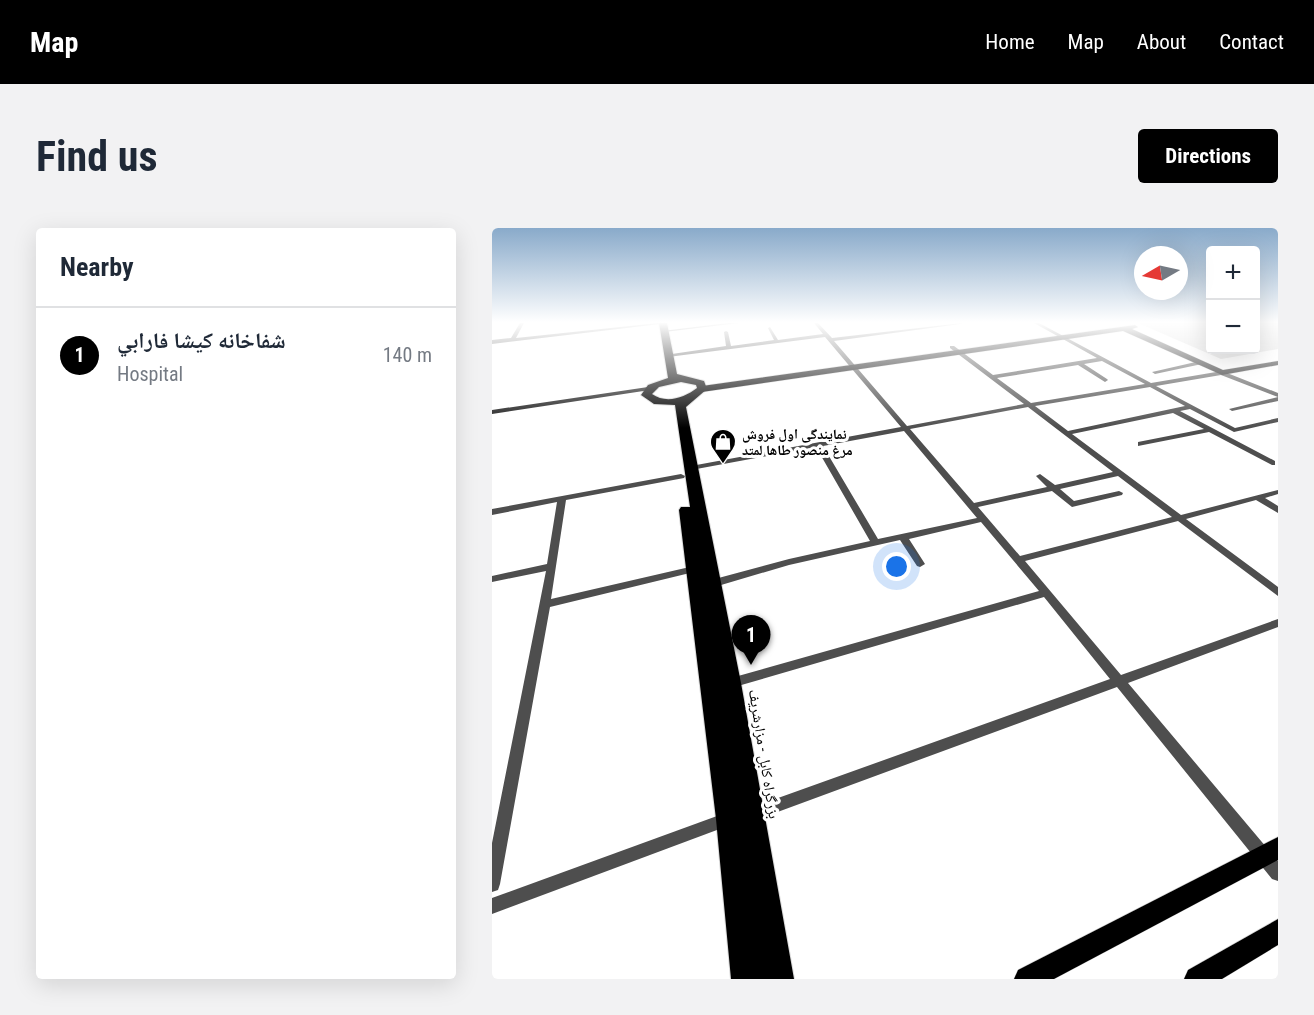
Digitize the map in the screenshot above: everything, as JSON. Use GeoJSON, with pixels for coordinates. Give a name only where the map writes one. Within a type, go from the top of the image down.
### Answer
{"type":"FeatureCollection","features":[{"type":"Feature","properties":{"kind":"highway","name":"بزرگراه کابل - مزارشریف"},"geometry":{"type":"LineString","coordinates":[[663,358],[665,377],[655,392],[672,408],[711,584],[731,682],[778,979]]}},
{"type":"Feature","properties":{"kind":"highway"},"geometry":{"type":"LineString","coordinates":[[668,358],[672,376],[693,388]]}},
{"type":"Feature","properties":{"kind":"highway","name":"بزرگراه کابل - مزارشریف"},"geometry":{"type":"LineString","coordinates":[[693,388],[680,406],[694,570],[729,819],[747,979]]}},
{"type":"Feature","properties":{"kind":"highway"},"geometry":{"type":"LineString","coordinates":[[655,392],[693,388]]}},
{"type":"Feature","properties":{"kind":"highway"},"geometry":{"type":"LineString","coordinates":[[655,392],[693,388]]}},
{"type":"Feature","properties":{"kind":"main road"},"geometry":{"type":"LineString","coordinates":[[693,388],[898,358]]}},
{"type":"Feature","properties":{"kind":"main road"},"geometry":{"type":"LineString","coordinates":[[1190,358],[1211,368],[1234,371],[1278,363]]}},
{"type":"Feature","properties":{"kind":"main road"},"geometry":{"type":"LineString","coordinates":[[1199,358],[1223,370],[1270,358]]}},
{"type":"Feature","properties":{"kind":"main road"},"geometry":{"type":"LineString","coordinates":[[492,414],[655,392]]}},
{"type":"Feature","properties":{"kind":"main road"},"geometry":{"type":"LineString","coordinates":[[1027,979],[1273,859]]}},
{"type":"Feature","properties":{"kind":"main road"},"geometry":{"type":"LineString","coordinates":[[1197,979],[1278,931]]}},
{"type":"Feature","properties":{"kind":"street"},"geometry":{"type":"LineString","coordinates":[[845,358],[1273,859]]}},
{"type":"Feature","properties":{"kind":"street"},"geometry":{"type":"LineString","coordinates":[[971,358],[1278,592]]}},
{"type":"Feature","properties":{"kind":"street"},"geometry":{"type":"LineString","coordinates":[[993,377],[1102,359],[1234,430],[1278,420]]}},
{"type":"Feature","properties":{"kind":"street"},"geometry":{"type":"LineString","coordinates":[[1079,363],[1105,380]]}},
{"type":"Feature","properties":{"kind":"street"},"geometry":{"type":"LineString","coordinates":[[1155,372],[1200,363]]}},
{"type":"Feature","properties":{"kind":"street"},"geometry":{"type":"LineString","coordinates":[[492,512],[818,444],[1148,384],[1211,368]]}},
{"type":"Feature","properties":{"kind":"street"},"geometry":{"type":"LineString","coordinates":[[1156,382],[1168,383],[1223,370],[1278,397]]}},
{"type":"Feature","properties":{"kind":"street"},"geometry":{"type":"LineString","coordinates":[[1234,371],[1278,390]]}},
{"type":"Feature","properties":{"kind":"street"},"geometry":{"type":"LineString","coordinates":[[1232,409],[1278,397]]}},
{"type":"Feature","properties":{"kind":"street"},"geometry":{"type":"LineString","coordinates":[[1067,433],[1191,407]]}},
{"type":"Feature","properties":{"kind":"street"},"geometry":{"type":"LineString","coordinates":[[1174,411],[1272,463]]}},
{"type":"Feature","properties":{"kind":"street"},"geometry":{"type":"LineString","coordinates":[[1141,444],[1210,430]]}},
{"type":"Feature","properties":{"kind":"street"},"geometry":{"type":"LineString","coordinates":[[818,444],[876,543]]}},
{"type":"Feature","properties":{"kind":"street"},"geometry":{"type":"LineString","coordinates":[[972,506],[1120,473]]}},
{"type":"Feature","properties":{"kind":"street"},"geometry":{"type":"LineString","coordinates":[[1040,476],[1072,504],[1119,492]]}},
{"type":"Feature","properties":{"kind":"street"},"geometry":{"type":"LineString","coordinates":[[1018,560],[1278,492]]}},
{"type":"Feature","properties":{"kind":"street"},"geometry":{"type":"LineString","coordinates":[[1257,497],[1278,510]]}},
{"type":"Feature","properties":{"kind":"street"},"geometry":{"type":"LineString","coordinates":[[492,884],[545,604],[562,499]]}},
{"type":"Feature","properties":{"kind":"street"},"geometry":{"type":"LineString","coordinates":[[711,584],[789,562],[984,519]]}},
{"type":"Feature","properties":{"kind":"street"},"geometry":{"type":"LineString","coordinates":[[903,537],[920,564]]}},
{"type":"Feature","properties":{"kind":"street"},"geometry":{"type":"LineString","coordinates":[[492,579],[551,566]]}},
{"type":"Feature","properties":{"kind":"street"},"geometry":{"type":"LineString","coordinates":[[545,604],[694,570]]}},
{"type":"Feature","properties":{"kind":"street"},"geometry":{"type":"LineString","coordinates":[[731,682],[1046,593]]}},
{"type":"Feature","properties":{"kind":"street"},"geometry":{"type":"LineString","coordinates":[[753,814],[1278,623]]}},
{"type":"Feature","properties":{"kind":"street"},"geometry":{"type":"LineString","coordinates":[[492,906],[729,819]]}},
{"type":"Feature","properties":{"kind":"place","name":"نمایندگی اول فروش مرغ منصور طاها لمتد"},"geometry":{"type":"Point","coordinates":[723,465]}},
{"type":"Feature","properties":{"kind":"place","name":"شفاخانه كيشا فارابي"},"geometry":{"type":"Point","coordinates":[751,665]}}]}
